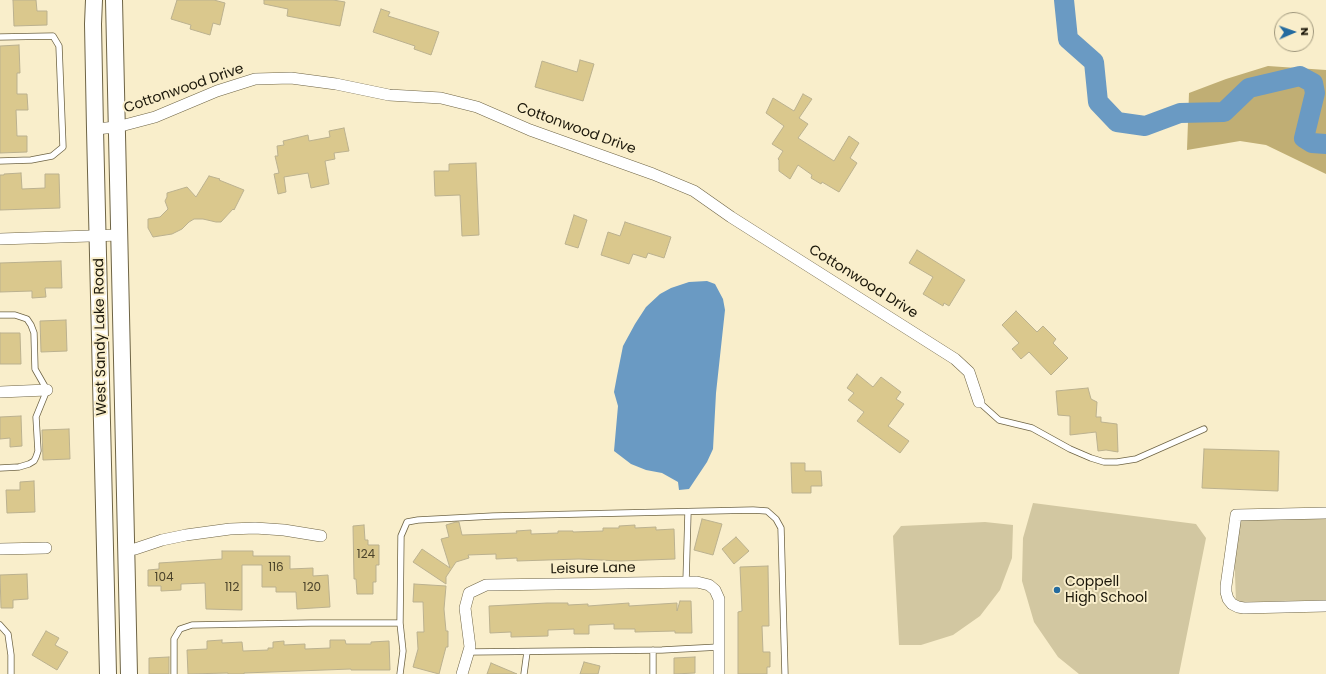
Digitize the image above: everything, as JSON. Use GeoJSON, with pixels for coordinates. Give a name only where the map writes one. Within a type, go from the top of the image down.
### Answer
{"type":"FeatureCollection","features":[{"type":"Feature","properties":{"kind":"main road","name":"West Sandy Lake Road"},"geometry":{"type":"LineString","coordinates":[[94,0],[95,129],[108,674]]}},
{"type":"Feature","properties":{"kind":"main road","name":"West Sandy Lake Road"},"geometry":{"type":"LineString","coordinates":[[114,0],[129,674]]}},
{"type":"Feature","properties":{"kind":"street","name":"Cottonwood Drive"},"geometry":{"type":"LineString","coordinates":[[95,129],[117,128],[155,118],[217,91],[255,79],[290,78],[336,84],[389,95],[441,98],[477,107],[530,130],[653,174],[694,191],[731,217],[955,358],[969,372],[979,402]]}},
{"type":"Feature","properties":{"kind":"street"},"geometry":{"type":"LineString","coordinates":[[0,239],[120,235]]}},
{"type":"Feature","properties":{"kind":"street"},"geometry":{"type":"LineString","coordinates":[[0,392],[47,390]]}},
{"type":"Feature","properties":{"kind":"street"},"geometry":{"type":"LineString","coordinates":[[1326,513],[1236,515],[1226,592],[1232,604],[1244,608],[1326,606]]}},
{"type":"Feature","properties":{"kind":"street"},"geometry":{"type":"LineString","coordinates":[[127,550],[186,535],[230,529],[284,530],[321,536]]}},
{"type":"Feature","properties":{"kind":"street"},"geometry":{"type":"LineString","coordinates":[[0,549],[46,548]]}},
{"type":"Feature","properties":{"kind":"street","name":"Leisure Lane"},"geometry":{"type":"LineString","coordinates":[[462,674],[470,647],[465,608],[469,593],[486,585],[697,582],[709,585],[716,590],[719,599],[719,674]]}},
{"type":"Feature","properties":{"kind":"lane"},"geometry":{"type":"LineString","coordinates":[[0,37],[53,36],[59,46],[63,147],[52,156],[31,160],[0,161]]}},
{"type":"Feature","properties":{"kind":"lane"},"geometry":{"type":"LineString","coordinates":[[0,315],[15,315],[27,319],[32,325],[34,333],[35,369],[47,390],[36,417],[38,450],[34,461],[19,467],[0,468]]}},
{"type":"Feature","properties":{"kind":"lane"},"geometry":{"type":"LineString","coordinates":[[979,402],[999,420],[1032,428],[1070,449],[1104,462],[1136,459],[1204,429]]}},
{"type":"Feature","properties":{"kind":"lane"},"geometry":{"type":"LineString","coordinates":[[400,674],[403,651],[400,623],[401,536],[406,522],[493,516],[753,510],[767,512],[776,519],[781,528],[785,674]]}},
{"type":"Feature","properties":{"kind":"lane"},"geometry":{"type":"LineString","coordinates":[[686,582],[688,512]]}},
{"type":"Feature","properties":{"kind":"lane"},"geometry":{"type":"LineString","coordinates":[[174,674],[174,639],[180,629],[192,625],[400,623]]}},
{"type":"Feature","properties":{"kind":"lane"},"geometry":{"type":"LineString","coordinates":[[0,625],[8,634],[11,654],[11,674]]}},
{"type":"Feature","properties":{"kind":"lane"},"geometry":{"type":"LineString","coordinates":[[468,652],[653,650],[719,647]]}},
{"type":"Feature","properties":{"kind":"lane"},"geometry":{"type":"LineString","coordinates":[[653,650],[653,674]]}},
{"type":"Feature","properties":{"kind":"lane"},"geometry":{"type":"LineString","coordinates":[[524,674],[527,652]]}},
{"type":"Feature","properties":{"kind":"shaded area"},"geometry":{"type":"Polygon","coordinates":[[[1268,66],[1326,70],[1326,174],[1266,145],[1240,141],[1187,150],[1189,93],[1226,79],[1268,66]]]}},
{"type":"Feature","properties":{"kind":"shaded area"},"geometry":{"type":"Polygon","coordinates":[[[1033,503],[1196,524],[1206,538],[1179,674],[1079,674],[1058,657],[1034,622],[1022,581],[1023,538],[1033,503]]]}},
{"type":"Feature","properties":{"kind":"shaded area"},"geometry":{"type":"Polygon","coordinates":[[[1326,517],[1326,600],[1236,602],[1233,519],[1326,517]]]}},
{"type":"Feature","properties":{"kind":"shaded area"},"geometry":{"type":"Polygon","coordinates":[[[985,522],[1013,525],[1012,558],[1000,590],[980,616],[953,635],[921,645],[899,645],[893,536],[901,526],[985,522]]]}},
{"type":"Feature","properties":{"kind":"water"},"geometry":{"type":"Polygon","coordinates":[[[707,281],[715,284],[723,299],[725,310],[716,393],[713,449],[707,462],[689,489],[679,490],[678,482],[662,473],[646,470],[631,464],[614,451],[618,406],[614,392],[623,346],[646,307],[660,294],[671,288],[689,282],[707,281]]]}},
{"type":"Feature","properties":{"kind":"building"},"geometry":{"type":"Polygon","coordinates":[[[13,0],[36,0],[37,11],[47,11],[47,25],[14,26],[13,0]]]}},
{"type":"Feature","properties":{"kind":"building"},"geometry":{"type":"Polygon","coordinates":[[[177,0],[214,0],[225,3],[220,25],[213,23],[210,35],[190,29],[191,25],[171,19],[177,0]]]}},
{"type":"Feature","properties":{"kind":"building"},"geometry":{"type":"Polygon","coordinates":[[[264,0],[333,0],[345,2],[340,26],[287,16],[288,9],[264,4],[264,0]]]}},
{"type":"Feature","properties":{"kind":"building"},"geometry":{"type":"Polygon","coordinates":[[[381,9],[390,12],[388,16],[439,32],[431,55],[414,49],[415,46],[373,32],[381,9]]]}},
{"type":"Feature","properties":{"kind":"building"},"geometry":{"type":"Polygon","coordinates":[[[19,45],[20,73],[17,73],[17,94],[27,94],[28,110],[16,110],[17,136],[27,136],[27,152],[0,153],[0,46],[19,45]]]}},
{"type":"Feature","properties":{"kind":"building"},"geometry":{"type":"Polygon","coordinates":[[[580,60],[594,64],[583,101],[535,87],[542,61],[577,72],[580,60]]]}},
{"type":"Feature","properties":{"kind":"building"},"geometry":{"type":"Polygon","coordinates":[[[803,94],[812,99],[799,118],[808,124],[798,138],[834,161],[849,136],[859,143],[850,158],[857,163],[839,192],[822,182],[821,184],[811,178],[812,175],[798,165],[790,179],[779,171],[778,159],[783,151],[772,144],[784,126],[766,113],[773,98],[794,111],[803,94]]]}},
{"type":"Feature","properties":{"kind":"building"},"geometry":{"type":"Polygon","coordinates":[[[344,128],[349,151],[334,153],[335,159],[325,161],[329,184],[311,188],[308,173],[284,177],[286,192],[278,194],[274,174],[279,173],[275,156],[278,156],[277,146],[284,145],[283,141],[308,135],[309,141],[330,137],[329,131],[344,128]]]}},
{"type":"Feature","properties":{"kind":"building"},"geometry":{"type":"Polygon","coordinates":[[[476,163],[479,235],[462,236],[460,195],[435,196],[434,171],[449,171],[449,164],[476,163]]]}},
{"type":"Feature","properties":{"kind":"building"},"geometry":{"type":"Polygon","coordinates":[[[21,173],[22,189],[45,188],[45,174],[59,174],[60,208],[0,210],[0,175],[21,173]]]}},
{"type":"Feature","properties":{"kind":"building"},"geometry":{"type":"Polygon","coordinates":[[[209,176],[220,179],[219,180],[244,190],[234,210],[233,209],[221,222],[194,219],[182,229],[172,234],[153,237],[148,228],[148,219],[160,217],[168,209],[165,201],[167,193],[187,187],[196,197],[209,176]]]}},
{"type":"Feature","properties":{"kind":"building"},"geometry":{"type":"Polygon","coordinates":[[[574,215],[587,220],[578,248],[565,244],[574,215]]]}},
{"type":"Feature","properties":{"kind":"building"},"geometry":{"type":"Polygon","coordinates":[[[625,222],[671,237],[664,258],[648,253],[646,258],[633,254],[629,264],[601,255],[608,232],[620,236],[625,222]]]}},
{"type":"Feature","properties":{"kind":"building"},"geometry":{"type":"Polygon","coordinates":[[[917,250],[965,280],[949,306],[944,303],[943,306],[923,294],[933,277],[909,263],[917,250]]]}},
{"type":"Feature","properties":{"kind":"building"},"geometry":{"type":"Polygon","coordinates":[[[61,261],[62,288],[45,288],[46,297],[32,298],[32,291],[0,292],[0,263],[61,261]]]}},
{"type":"Feature","properties":{"kind":"building"},"geometry":{"type":"Polygon","coordinates":[[[1016,311],[1037,332],[1043,326],[1056,339],[1053,343],[1068,358],[1051,375],[1029,352],[1021,359],[1012,349],[1019,343],[1002,325],[1016,311]]]}},
{"type":"Feature","properties":{"kind":"building"},"geometry":{"type":"Polygon","coordinates":[[[66,320],[67,351],[41,352],[40,321],[66,320]]]}},
{"type":"Feature","properties":{"kind":"building"},"geometry":{"type":"Polygon","coordinates":[[[0,333],[20,333],[21,364],[0,364],[0,333]]]}},
{"type":"Feature","properties":{"kind":"building"},"geometry":{"type":"Polygon","coordinates":[[[857,374],[873,387],[881,377],[901,392],[896,399],[904,404],[888,426],[909,441],[900,453],[857,421],[864,412],[848,400],[854,393],[847,388],[857,374]]]}},
{"type":"Feature","properties":{"kind":"building"},"geometry":{"type":"Polygon","coordinates":[[[1088,388],[1091,399],[1097,402],[1096,417],[1101,417],[1101,422],[1117,424],[1118,452],[1106,450],[1098,451],[1096,432],[1070,435],[1070,416],[1058,415],[1056,391],[1088,388]]]}},
{"type":"Feature","properties":{"kind":"building"},"geometry":{"type":"Polygon","coordinates":[[[21,416],[22,446],[10,447],[10,438],[0,439],[0,417],[21,416]]]}},
{"type":"Feature","properties":{"kind":"building"},"geometry":{"type":"Polygon","coordinates":[[[69,429],[70,459],[43,460],[42,430],[69,429]]]}},
{"type":"Feature","properties":{"kind":"building"},"geometry":{"type":"Polygon","coordinates":[[[1204,449],[1279,451],[1278,491],[1202,488],[1204,449]]]}},
{"type":"Feature","properties":{"kind":"building"},"geometry":{"type":"Polygon","coordinates":[[[791,463],[805,463],[805,471],[821,471],[822,486],[811,486],[811,493],[792,493],[791,463]]]}},
{"type":"Feature","properties":{"kind":"building"},"geometry":{"type":"Polygon","coordinates":[[[34,481],[35,512],[7,513],[6,490],[20,490],[20,482],[34,481]]]}},
{"type":"Feature","properties":{"kind":"building"},"geometry":{"type":"Polygon","coordinates":[[[702,519],[722,524],[713,555],[694,550],[702,519]]]}},
{"type":"Feature","properties":{"kind":"building"},"geometry":{"type":"Polygon","coordinates":[[[459,522],[462,535],[517,533],[516,531],[531,530],[531,534],[558,533],[558,531],[603,531],[603,528],[619,528],[619,526],[635,525],[635,528],[656,527],[656,530],[674,529],[675,559],[620,561],[579,559],[517,561],[517,558],[496,559],[496,554],[468,555],[469,558],[456,562],[446,577],[446,584],[413,562],[422,549],[450,568],[441,539],[449,537],[446,525],[459,522]]]}},
{"type":"Feature","properties":{"kind":"building"},"geometry":{"type":"Polygon","coordinates":[[[364,525],[365,540],[368,540],[368,545],[379,545],[379,565],[376,565],[376,582],[373,582],[373,594],[357,594],[356,579],[354,579],[353,526],[364,525]]]}},
{"type":"Feature","properties":{"kind":"building"},"geometry":{"type":"Polygon","coordinates":[[[736,537],[749,551],[734,564],[722,549],[736,537]]]}},
{"type":"Feature","properties":{"kind":"building"},"geometry":{"type":"Polygon","coordinates":[[[222,551],[253,551],[253,556],[290,556],[290,569],[313,568],[313,576],[328,575],[330,607],[297,609],[296,592],[276,592],[276,587],[262,587],[262,565],[242,565],[242,610],[206,609],[205,583],[181,584],[181,590],[161,591],[161,586],[148,586],[148,570],[159,569],[159,563],[222,559],[222,551]]]}},
{"type":"Feature","properties":{"kind":"building"},"geometry":{"type":"Polygon","coordinates":[[[768,566],[769,626],[762,626],[763,652],[770,652],[770,667],[767,667],[767,674],[738,674],[738,612],[742,611],[740,567],[768,566]]]}},
{"type":"Feature","properties":{"kind":"building"},"geometry":{"type":"Polygon","coordinates":[[[27,574],[28,599],[13,600],[13,608],[1,608],[0,575],[27,574]]]}},
{"type":"Feature","properties":{"kind":"building"},"geometry":{"type":"Polygon","coordinates":[[[414,584],[446,586],[444,609],[446,631],[448,631],[448,647],[446,647],[439,674],[413,667],[418,649],[417,632],[424,632],[423,602],[413,602],[414,584]]]}},
{"type":"Feature","properties":{"kind":"building"},"geometry":{"type":"Polygon","coordinates":[[[680,601],[691,601],[692,633],[675,633],[675,631],[635,632],[635,629],[614,629],[614,624],[589,625],[589,634],[574,634],[574,629],[548,630],[548,636],[511,637],[511,632],[490,633],[489,606],[568,603],[568,605],[588,604],[588,606],[629,603],[629,606],[677,603],[677,611],[680,601]]]}},
{"type":"Feature","properties":{"kind":"building"},"geometry":{"type":"Polygon","coordinates":[[[46,631],[59,638],[55,645],[68,652],[57,670],[32,655],[46,631]]]}},
{"type":"Feature","properties":{"kind":"building"},"geometry":{"type":"Polygon","coordinates":[[[222,640],[222,643],[242,642],[243,651],[268,650],[268,648],[273,648],[273,642],[284,641],[284,645],[305,644],[305,649],[330,648],[330,640],[345,640],[346,644],[371,644],[371,642],[389,641],[390,670],[351,669],[244,674],[188,674],[187,650],[207,649],[207,641],[222,640]]]}},
{"type":"Feature","properties":{"kind":"building"},"geometry":{"type":"Polygon","coordinates":[[[169,657],[169,674],[149,674],[149,658],[169,657]]]}},
{"type":"Feature","properties":{"kind":"building"},"geometry":{"type":"Polygon","coordinates":[[[695,657],[695,673],[674,674],[674,658],[695,657]]]}},
{"type":"Feature","properties":{"kind":"building"},"geometry":{"type":"Polygon","coordinates":[[[584,662],[600,666],[598,674],[580,674],[584,662]]]}},
{"type":"Feature","properties":{"kind":"building"},"geometry":{"type":"Polygon","coordinates":[[[491,663],[517,674],[487,674],[491,663]]]}},
{"type":"Feature","properties":{"kind":"waterway"},"geometry":{"type":"LineString","coordinates":[[1064,0],[1068,39],[1094,62],[1098,102],[1117,122],[1145,126],[1180,113],[1224,112],[1249,88],[1300,76],[1313,83],[1315,93],[1304,138],[1312,143],[1326,144]]}},
{"type":"Feature","properties":{"kind":"place","name":"Coppell High School"},"geometry":{"type":"Point","coordinates":[1057,590]}}]}
